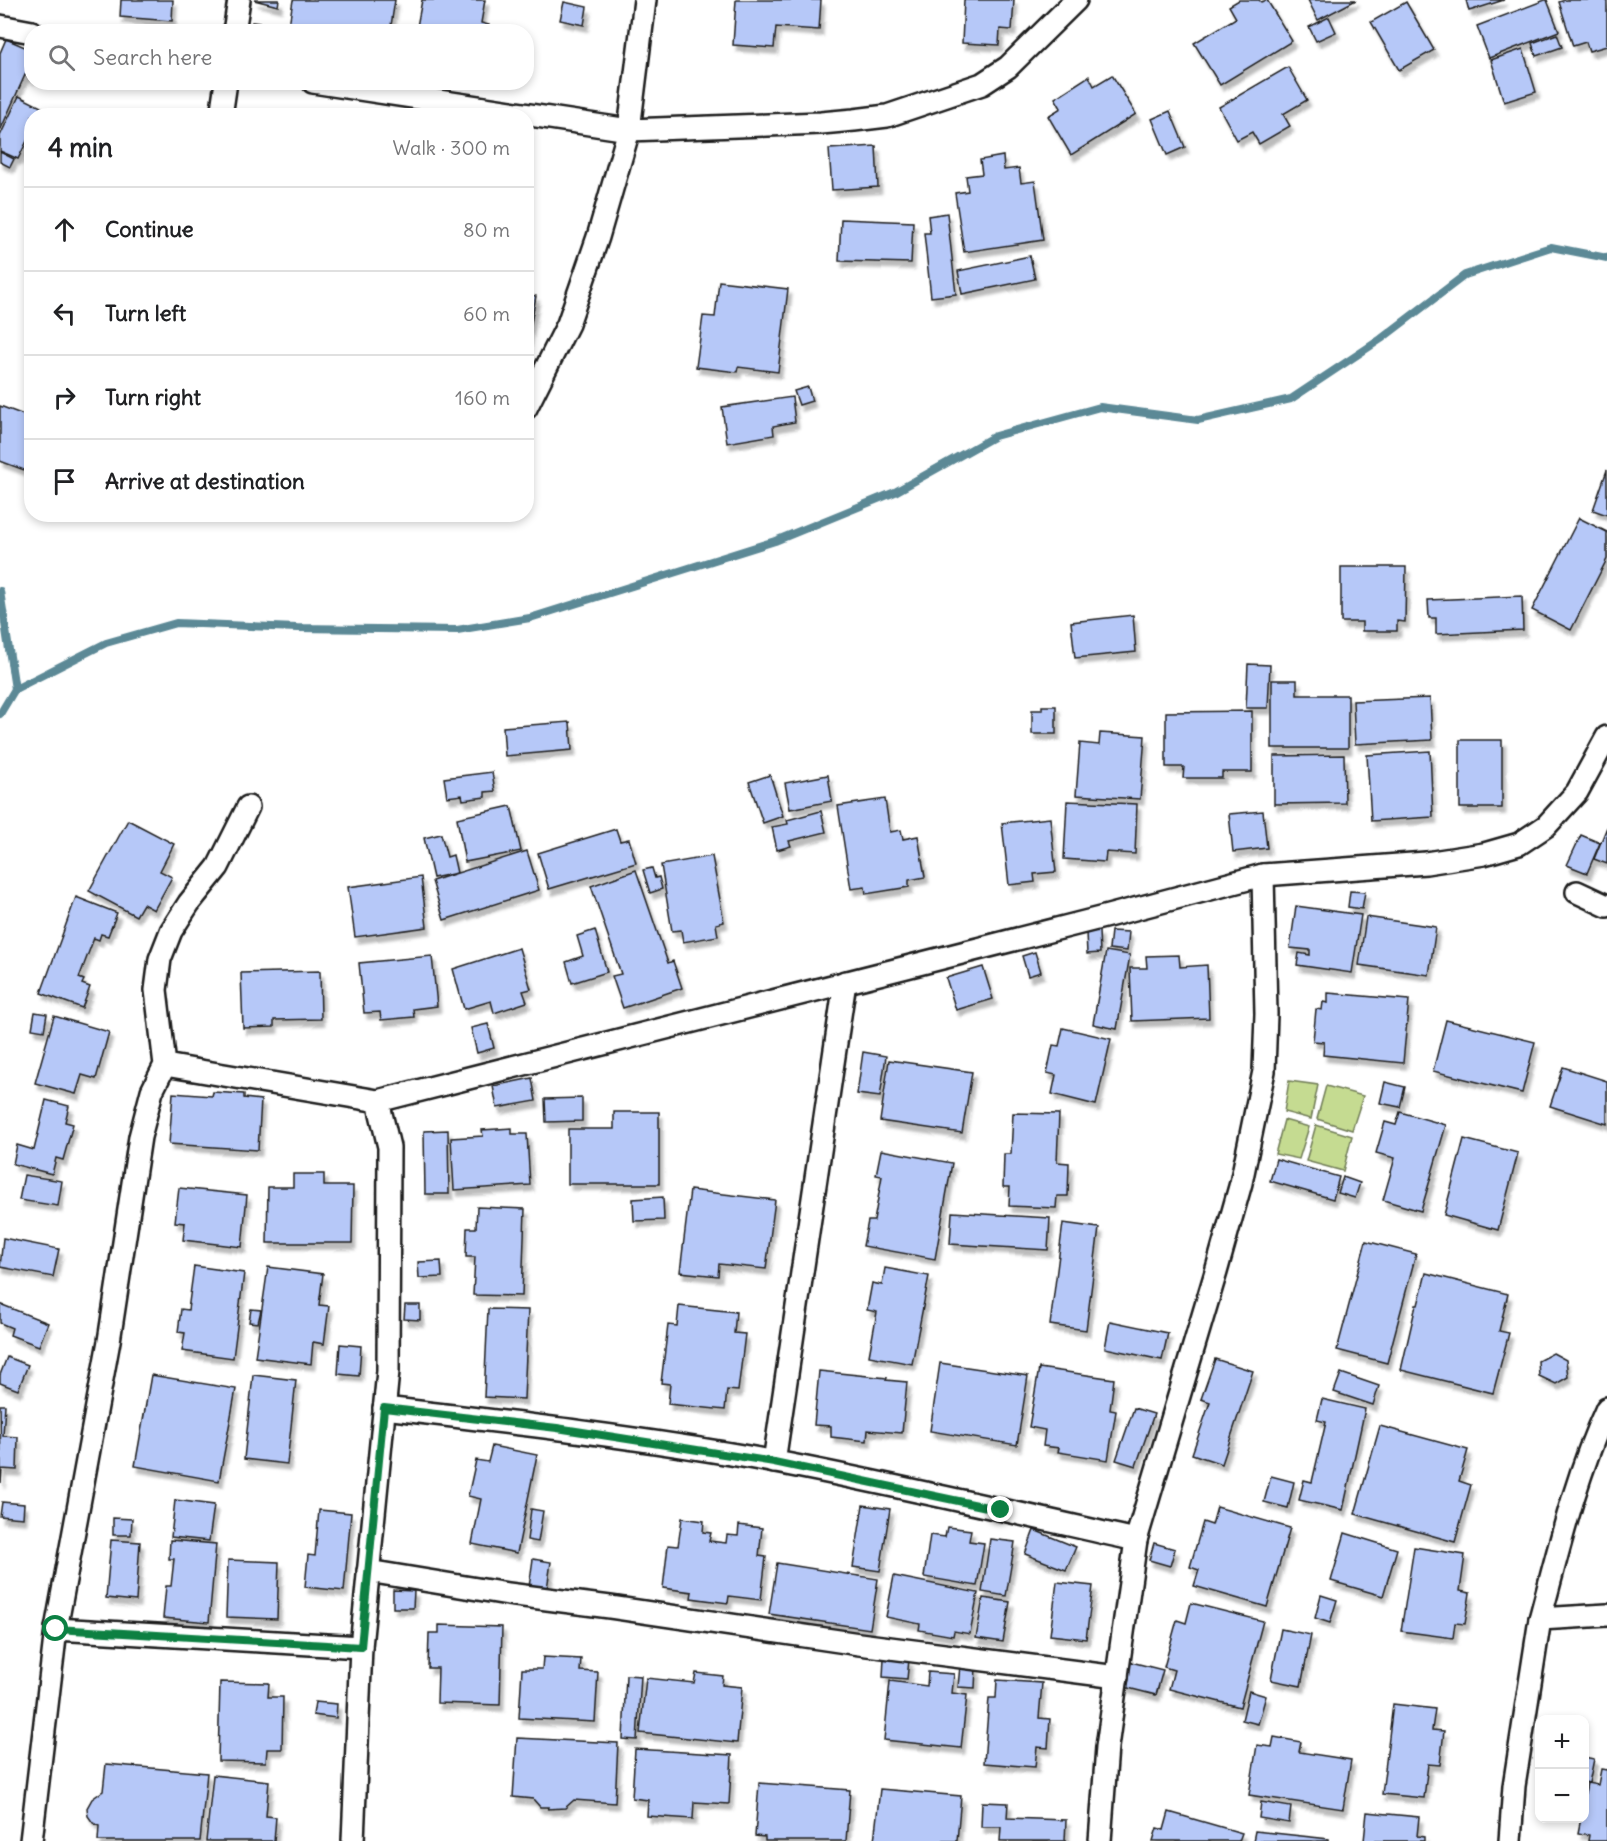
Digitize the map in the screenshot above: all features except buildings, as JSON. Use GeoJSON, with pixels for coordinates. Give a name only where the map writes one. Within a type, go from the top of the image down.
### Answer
{"type":"FeatureCollection","features":[{"type":"Feature","properties":{"kind":"street"},"geometry":{"type":"LineString","coordinates":[[235,24],[239,0]]}},
{"type":"Feature","properties":{"kind":"street"},"geometry":{"type":"LineString","coordinates":[[534,392],[568,324],[598,237],[629,130],[645,0]]}},
{"type":"Feature","properties":{"kind":"street"},"geometry":{"type":"LineString","coordinates":[[534,116],[629,130],[821,123],[886,116],[982,84],[1008,67],[1076,0]]}},
{"type":"Feature","properties":{"kind":"street"},"geometry":{"type":"LineString","coordinates":[[0,26],[24,30]]}},
{"type":"Feature","properties":{"kind":"street"},"geometry":{"type":"LineString","coordinates":[[222,108],[225,90]]}},
{"type":"Feature","properties":{"kind":"street"},"geometry":{"type":"LineString","coordinates":[[366,90],[484,108]]}},
{"type":"Feature","properties":{"kind":"street"},"geometry":{"type":"LineString","coordinates":[[165,1065],[378,1101],[1108,916],[1263,874],[1426,863],[1484,854],[1518,844],[1546,826],[1577,792],[1607,737]]}},
{"type":"Feature","properties":{"kind":"street"},"geometry":{"type":"LineString","coordinates":[[31,1841],[56,1629],[109,1341],[140,1137],[152,1091],[165,1065],[156,990],[160,959],[171,931],[189,903],[218,867],[248,807]]}},
{"type":"Feature","properties":{"kind":"street"},"geometry":{"type":"LineString","coordinates":[[1100,1841],[1107,1747],[1136,1540],[1216,1272],[1253,1129],[1264,1071],[1266,1014],[1263,874]]}},
{"type":"Feature","properties":{"kind":"street"},"geometry":{"type":"LineString","coordinates":[[1577,892],[1607,906]]}},
{"type":"Feature","properties":{"kind":"street"},"geometry":{"type":"LineString","coordinates":[[774,1462],[845,982]]}},
{"type":"Feature","properties":{"kind":"street"},"geometry":{"type":"LineString","coordinates":[[353,1841],[361,1647],[388,1371],[389,1147],[378,1101]]}},
{"type":"Feature","properties":{"kind":"street"},"geometry":{"type":"LineString","coordinates":[[384,1408],[557,1428],[774,1462],[1136,1540]]}},
{"type":"Feature","properties":{"kind":"street"},"geometry":{"type":"LineString","coordinates":[[1510,1841],[1514,1786],[1540,1619],[1576,1490],[1595,1433],[1607,1408]]}},
{"type":"Feature","properties":{"kind":"street"},"geometry":{"type":"LineString","coordinates":[[368,1571],[508,1594],[610,1606],[859,1644],[1117,1677]]}},
{"type":"Feature","properties":{"kind":"street"},"geometry":{"type":"LineString","coordinates":[[1540,1619],[1607,1615]]}},
{"type":"Feature","properties":{"kind":"street"},"geometry":{"type":"LineString","coordinates":[[56,1629],[361,1647]]}},
{"type":"Feature","properties":{"kind":"green space"},"geometry":{"type":"Polygon","coordinates":[[[1289,1081],[1318,1085],[1311,1119],[1284,1112],[1289,1081]]]}},
{"type":"Feature","properties":{"kind":"green space"},"geometry":{"type":"Polygon","coordinates":[[[1326,1086],[1363,1096],[1352,1130],[1317,1119],[1326,1086]]]}},
{"type":"Feature","properties":{"kind":"green space"},"geometry":{"type":"Polygon","coordinates":[[[1284,1120],[1309,1127],[1299,1159],[1275,1154],[1284,1120]]]}},
{"type":"Feature","properties":{"kind":"green space"},"geometry":{"type":"Polygon","coordinates":[[[1316,1125],[1352,1136],[1343,1171],[1306,1161],[1316,1125]]]}},
{"type":"Feature","properties":{"kind":"waterway"},"geometry":{"type":"LineString","coordinates":[[0,714],[15,689],[106,643],[176,623],[297,628],[457,630],[530,618],[775,541],[895,492],[995,436],[1100,407],[1198,420],[1291,399],[1381,339],[1465,275],[1551,247],[1607,258]]}},
{"type":"Feature","properties":{"kind":"waterway"},"geometry":{"type":"LineString","coordinates":[[0,591],[15,689]]}},
{"type":"Feature","properties":{"kind":"route"},"geometry":{"type":"LineString","coordinates":[[56,1629],[361,1647],[384,1408],[557,1428],[774,1462],[1001,1510]]}}]}
